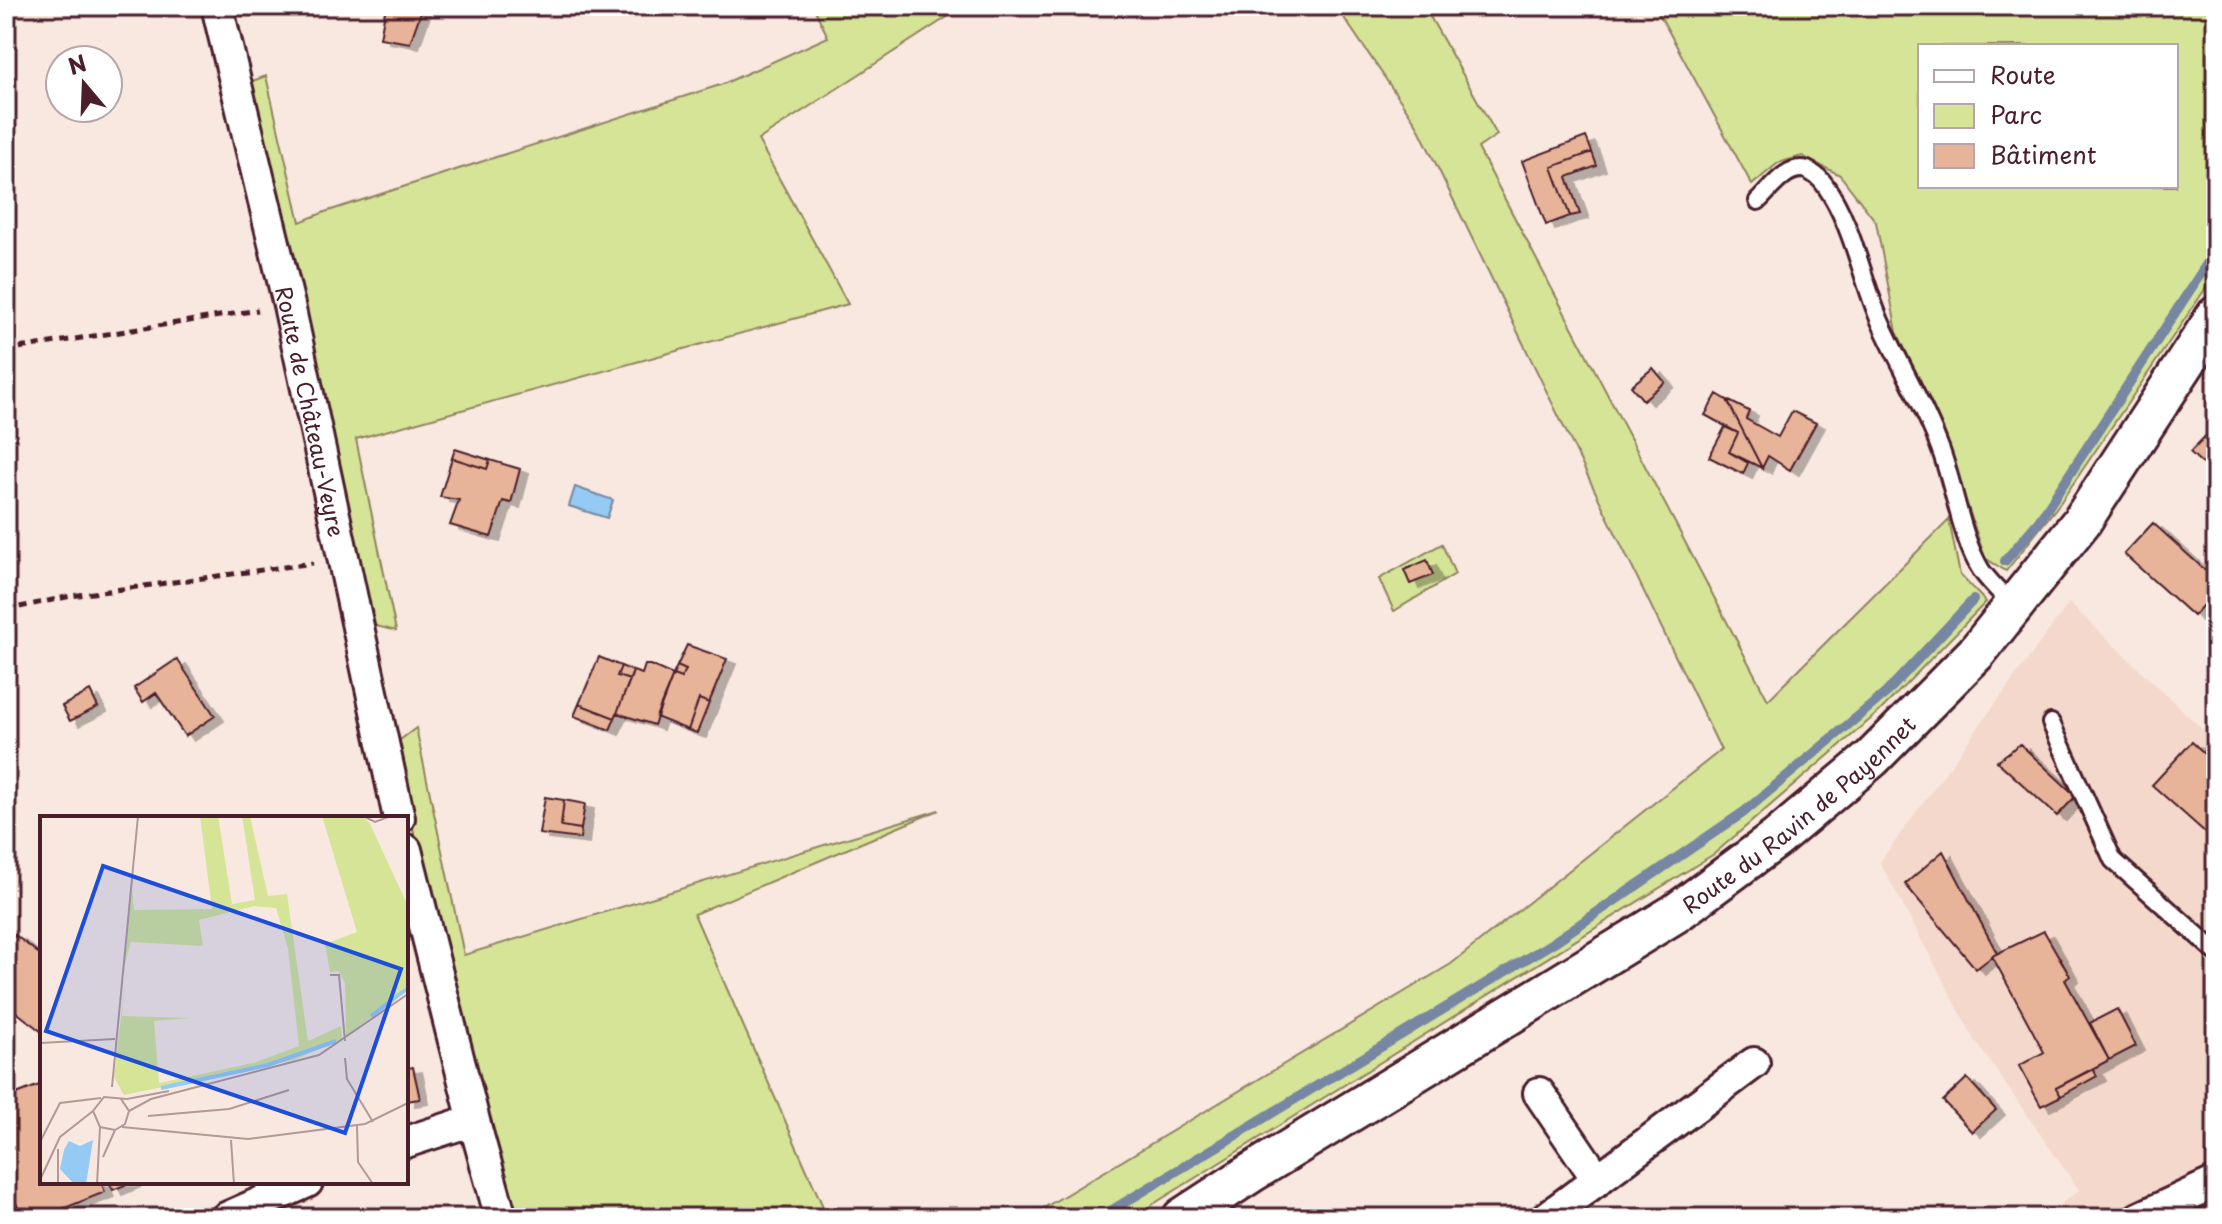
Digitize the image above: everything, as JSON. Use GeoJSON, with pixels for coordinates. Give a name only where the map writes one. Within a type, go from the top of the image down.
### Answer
{"type":"FeatureCollection","features":[{"type":"Feature","properties":{"kind":"street","name":"Route de Château-Veyre"},"geometry":{"type":"LineString","coordinates":[[217,6],[289,305],[399,816]]}},
{"type":"Feature","properties":{"kind":"street","name":"Route du Ravin de Payennet"},"geometry":{"type":"LineString","coordinates":[[1182,1218],[1676,913],[1776,839],[1872,758],[1976,653],[2082,521],[2216,316]]}},
{"type":"Feature","properties":{"kind":"street"},"geometry":{"type":"LineString","coordinates":[[408,858],[501,1218]]}},
{"type":"Feature","properties":{"kind":"street"},"geometry":{"type":"LineString","coordinates":[[1546,1218],[1754,1063]]}},
{"type":"Feature","properties":{"kind":"street"},"geometry":{"type":"LineString","coordinates":[[1539,1093],[1598,1180]]}},
{"type":"Feature","properties":{"kind":"street"},"geometry":{"type":"LineString","coordinates":[[408,1141],[458,1125],[475,1125]]}},
{"type":"Feature","properties":{"kind":"street","name":"Route du Ravin de Payennet"},"geometry":{"type":"LineString","coordinates":[[1168,1218],[1251,1173]]}},
{"type":"Feature","properties":{"kind":"street"},"geometry":{"type":"LineString","coordinates":[[2139,1218],[2216,1182]]}},
{"type":"Feature","properties":{"kind":"street"},"geometry":{"type":"LineString","coordinates":[[226,1218],[302,1184]]}},
{"type":"Feature","properties":{"kind":"lane"},"geometry":{"type":"LineString","coordinates":[[1758,201],[1788,172],[1797,169],[1810,171],[1824,183],[1841,216],[1879,320],[1941,450],[1975,557],[1993,585],[2014,606]]}},
{"type":"Feature","properties":{"kind":"lane"},"geometry":{"type":"LineString","coordinates":[[2051,723],[2113,860],[2216,952]]}},
{"type":"Feature","properties":{"kind":"path"},"geometry":{"type":"LineString","coordinates":[[6,350],[289,305]]}},
{"type":"Feature","properties":{"kind":"path"},"geometry":{"type":"LineString","coordinates":[[6,610],[71,596],[343,559]]}},
{"type":"Feature","properties":{"kind":"shaded area"},"geometry":{"type":"Polygon","coordinates":[[[2069,603],[2216,742],[2216,1218],[2043,1218],[2079,1190],[1975,1040],[1880,862],[2069,603]]]}},
{"type":"Feature","properties":{"kind":"green space"},"geometry":{"type":"Polygon","coordinates":[[[813,6],[964,6],[758,140],[848,304],[356,439],[396,631],[372,625],[244,84],[266,76],[300,222],[723,84],[828,37],[813,6]]]}},
{"type":"Feature","properties":{"kind":"green space"},"geometry":{"type":"Polygon","coordinates":[[[1336,6],[1424,6],[1497,135],[1478,148],[1768,700],[1949,520],[1960,575],[1986,602],[1880,711],[1714,854],[1131,1218],[1027,1218],[1451,964],[1721,750],[1417,125],[1336,6]]]}},
{"type":"Feature","properties":{"kind":"green space"},"geometry":{"type":"Polygon","coordinates":[[[1659,6],[2216,6],[2216,273],[2060,503],[2006,571],[1985,558],[1942,429],[1897,332],[1876,222],[1840,175],[1802,156],[1778,163],[1752,185],[1656,8],[1659,6]]]}},
{"type":"Feature","properties":{"kind":"green space"},"geometry":{"type":"Polygon","coordinates":[[[1442,544],[1455,574],[1394,611],[1379,579],[1442,544]]]}},
{"type":"Feature","properties":{"kind":"green space"},"geometry":{"type":"Polygon","coordinates":[[[416,728],[464,955],[939,810],[694,914],[828,1218],[514,1218],[436,942],[396,743],[416,728]]]}},
{"type":"Feature","properties":{"kind":"water"},"geometry":{"type":"Polygon","coordinates":[[[575,487],[613,500],[607,518],[569,506],[575,487]]]}},
{"type":"Feature","properties":{"kind":"building"},"geometry":{"type":"Polygon","coordinates":[[[386,6],[423,6],[410,43],[380,38],[386,6]]]}},
{"type":"Feature","properties":{"kind":"building"},"geometry":{"type":"Polygon","coordinates":[[[1586,137],[1592,152],[1552,167],[1570,216],[1546,225],[1522,161],[1586,137]]]}},
{"type":"Feature","properties":{"kind":"building"},"geometry":{"type":"Polygon","coordinates":[[[1592,152],[1597,166],[1567,177],[1580,214],[1570,216],[1552,167],[1592,152]]]}},
{"type":"Feature","properties":{"kind":"building"},"geometry":{"type":"Polygon","coordinates":[[[1653,368],[1665,382],[1643,400],[1631,386],[1653,368]]]}},
{"type":"Feature","properties":{"kind":"building"},"geometry":{"type":"Polygon","coordinates":[[[1717,394],[1727,400],[1762,468],[1729,452],[1738,433],[1705,415],[1717,394]]]}},
{"type":"Feature","properties":{"kind":"building"},"geometry":{"type":"Polygon","coordinates":[[[1727,400],[1749,411],[1746,419],[1778,437],[1792,411],[1816,423],[1790,470],[1768,456],[1762,468],[1727,400]]]}},
{"type":"Feature","properties":{"kind":"building"},"geometry":{"type":"Polygon","coordinates":[[[2216,425],[2216,477],[2190,452],[2216,425]]]}},
{"type":"Feature","properties":{"kind":"building"},"geometry":{"type":"Polygon","coordinates":[[[1725,427],[1738,433],[1729,452],[1748,463],[1743,474],[1709,457],[1725,427]]]}},
{"type":"Feature","properties":{"kind":"building"},"geometry":{"type":"Polygon","coordinates":[[[455,449],[490,460],[487,469],[452,458],[455,449]]]}},
{"type":"Feature","properties":{"kind":"building"},"geometry":{"type":"Polygon","coordinates":[[[452,458],[487,469],[490,460],[520,469],[511,503],[503,501],[491,537],[450,525],[459,500],[440,497],[452,458]]]}},
{"type":"Feature","properties":{"kind":"building"},"geometry":{"type":"Polygon","coordinates":[[[2153,523],[2216,580],[2216,591],[2193,616],[2124,554],[2153,523]]]}},
{"type":"Feature","properties":{"kind":"building"},"geometry":{"type":"Polygon","coordinates":[[[1427,560],[1433,575],[1410,584],[1404,570],[1427,560]]]}},
{"type":"Feature","properties":{"kind":"building"},"geometry":{"type":"Polygon","coordinates":[[[687,645],[727,659],[709,703],[699,699],[688,730],[656,717],[673,675],[681,678],[686,670],[677,666],[687,645]]]}},
{"type":"Feature","properties":{"kind":"building"},"geometry":{"type":"Polygon","coordinates":[[[599,657],[621,666],[617,676],[630,680],[615,718],[579,704],[599,657]]]}},
{"type":"Feature","properties":{"kind":"building"},"geometry":{"type":"Polygon","coordinates":[[[177,659],[215,716],[185,736],[156,693],[143,702],[134,688],[177,659]]]}},
{"type":"Feature","properties":{"kind":"building"},"geometry":{"type":"Polygon","coordinates":[[[645,665],[673,675],[654,725],[617,713],[633,671],[642,674],[645,665]]]}},
{"type":"Feature","properties":{"kind":"building"},"geometry":{"type":"Polygon","coordinates":[[[621,666],[633,671],[630,680],[617,676],[621,666]]]}},
{"type":"Feature","properties":{"kind":"building"},"geometry":{"type":"Polygon","coordinates":[[[677,666],[686,670],[681,678],[673,675],[677,666]]]}},
{"type":"Feature","properties":{"kind":"building"},"geometry":{"type":"Polygon","coordinates":[[[90,691],[98,707],[70,721],[62,706],[90,691]]]}},
{"type":"Feature","properties":{"kind":"building"},"geometry":{"type":"Polygon","coordinates":[[[699,699],[709,703],[697,733],[688,730],[699,699]]]}},
{"type":"Feature","properties":{"kind":"building"},"geometry":{"type":"Polygon","coordinates":[[[579,704],[615,718],[610,730],[574,716],[579,704]]]}},
{"type":"Feature","properties":{"kind":"building"},"geometry":{"type":"Polygon","coordinates":[[[2192,742],[2216,764],[2216,842],[2152,785],[2192,742]]]}},
{"type":"Feature","properties":{"kind":"building"},"geometry":{"type":"Polygon","coordinates":[[[2020,744],[2076,796],[2057,816],[1997,761],[2020,744]]]}},
{"type":"Feature","properties":{"kind":"building"},"geometry":{"type":"Polygon","coordinates":[[[545,797],[564,800],[561,826],[581,829],[580,839],[539,834],[545,797]]]}},
{"type":"Feature","properties":{"kind":"building"},"geometry":{"type":"Polygon","coordinates":[[[564,800],[585,804],[581,829],[561,826],[564,800]]]}},
{"type":"Feature","properties":{"kind":"building"},"geometry":{"type":"Polygon","coordinates":[[[1943,851],[1997,953],[1976,969],[1905,884],[1943,851]]]}},
{"type":"Feature","properties":{"kind":"building"},"geometry":{"type":"Polygon","coordinates":[[[2044,931],[2070,976],[2065,980],[2109,1060],[2056,1088],[2061,1096],[2041,1106],[2019,1066],[2044,1052],[1992,956],[2044,931]]]}},
{"type":"Feature","properties":{"kind":"building"},"geometry":{"type":"Polygon","coordinates":[[[15,935],[40,954],[40,1030],[6,1004],[6,947],[15,935]]]}},
{"type":"Feature","properties":{"kind":"building"},"geometry":{"type":"Polygon","coordinates":[[[2117,1009],[2136,1046],[2109,1060],[2090,1023],[2117,1009]]]}},
{"type":"Feature","properties":{"kind":"building"},"geometry":{"type":"Polygon","coordinates":[[[413,1067],[420,1099],[408,1101],[408,1068],[413,1067]]]}},
{"type":"Feature","properties":{"kind":"building"},"geometry":{"type":"Polygon","coordinates":[[[2093,1069],[2097,1076],[2061,1096],[2056,1088],[2093,1069]]]}},
{"type":"Feature","properties":{"kind":"building"},"geometry":{"type":"Polygon","coordinates":[[[1967,1078],[1996,1110],[1972,1132],[1943,1101],[1967,1078]]]}},
{"type":"Feature","properties":{"kind":"building"},"geometry":{"type":"Polygon","coordinates":[[[40,1085],[40,1184],[102,1184],[105,1192],[40,1218],[22,1218],[6,1178],[6,1098],[40,1085]]]}},
{"type":"Feature","properties":{"kind":"building"},"geometry":{"type":"Polygon","coordinates":[[[110,1184],[127,1184],[113,1190],[110,1184]]]}},
{"type":"Feature","properties":{"kind":"waterway"},"geometry":{"type":"LineString","coordinates":[[2005,561],[2039,521],[2216,250]]}},
{"type":"Feature","properties":{"kind":"waterway"},"geometry":{"type":"LineString","coordinates":[[1099,1218],[1554,942],[1744,812],[1886,693],[1973,600]]}}]}
